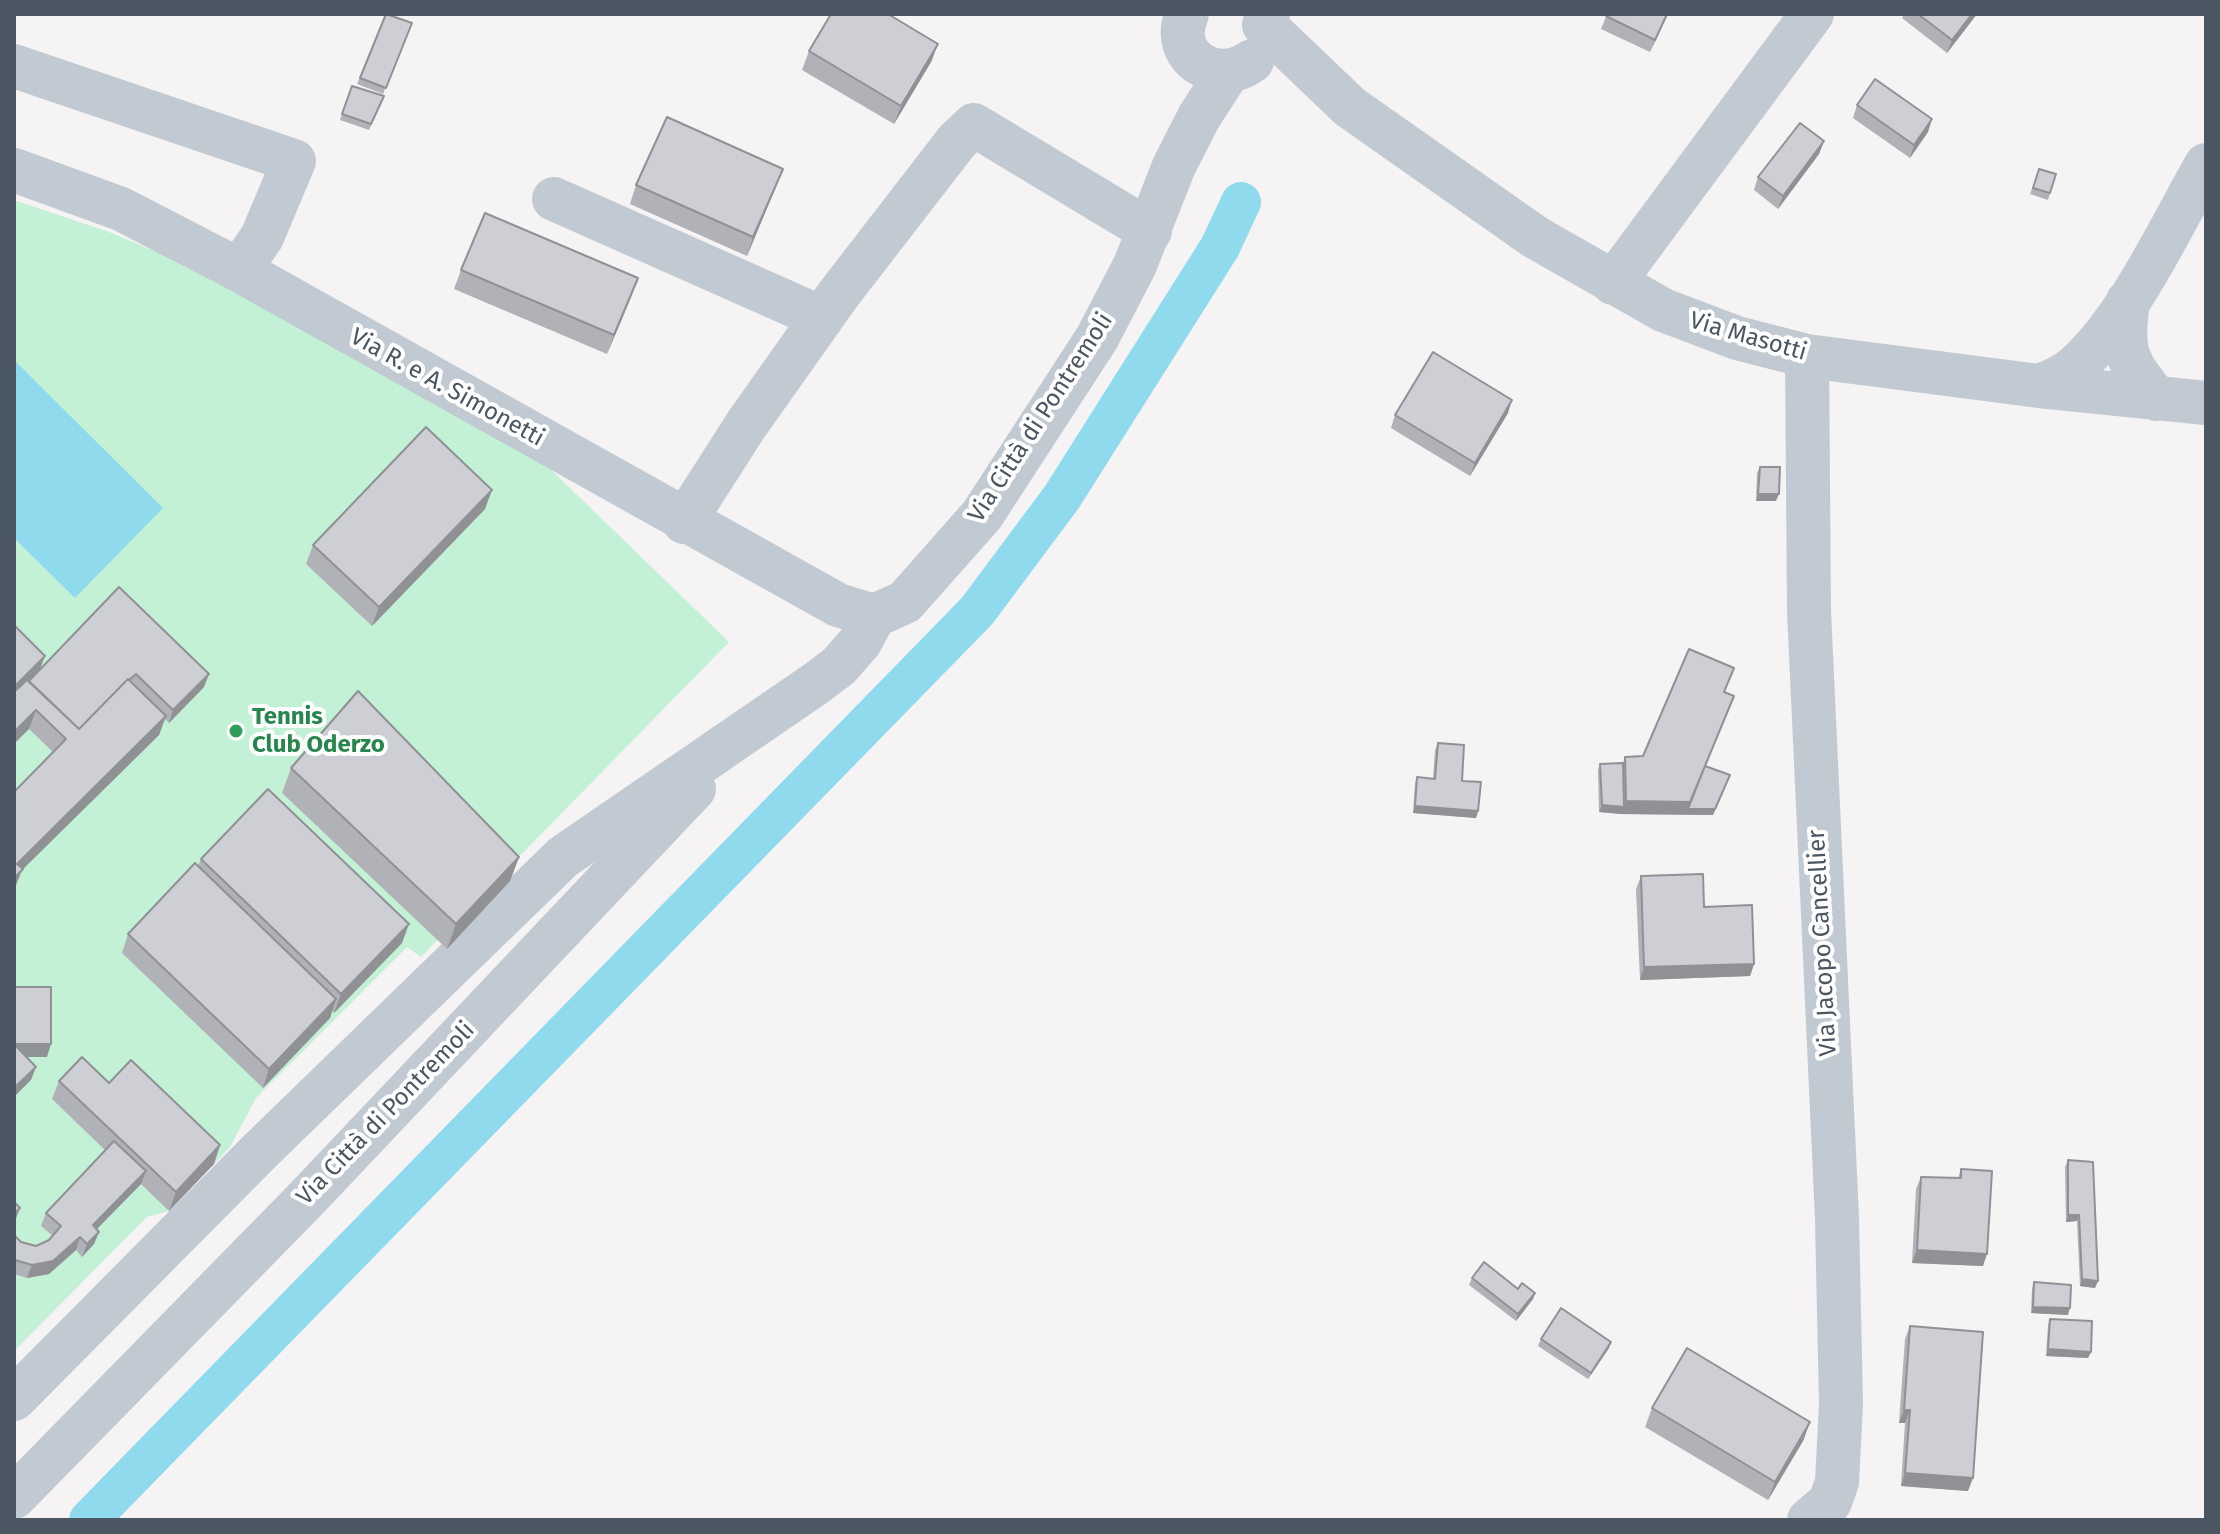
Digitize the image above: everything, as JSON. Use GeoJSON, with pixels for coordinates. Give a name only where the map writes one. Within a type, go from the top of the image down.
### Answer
{"type":"FeatureCollection","features":[{"type":"Feature","properties":{"kind":"street"},"geometry":{"type":"LineString","coordinates":[[1613,283],[1812,14]]}},
{"type":"Feature","properties":{"kind":"street","name":"Via Masotti"},"geometry":{"type":"LineString","coordinates":[[1264,18],[1350,107],[1535,237],[1663,310],[1708,327],[1807,356],[2039,386],[2206,403]]}},
{"type":"Feature","properties":{"kind":"street","name":"Via Città di Pontremoli"},"geometry":{"type":"LineString","coordinates":[[14,1399],[250,1139],[552,867],[839,666],[860,642],[874,616],[905,602],[982,515],[1097,338],[1150,231],[1174,166],[1199,117],[1234,71],[1260,51],[1264,18]]}},
{"type":"Feature","properties":{"kind":"street","name":"Via Masotti"},"geometry":{"type":"LineString","coordinates":[[1182,27],[1202,66],[1234,71],[1350,107]]}},
{"type":"Feature","properties":{"kind":"street","name":"Via Città di Pontremoli"},"geometry":{"type":"LineString","coordinates":[[1174,166],[1182,27]]}},
{"type":"Feature","properties":{"kind":"street"},"geometry":{"type":"LineString","coordinates":[[14,66],[294,161],[262,237],[239,270]]}},
{"type":"Feature","properties":{"kind":"street"},"geometry":{"type":"LineString","coordinates":[[684,522],[822,318],[957,141],[974,125],[1150,231]]}},
{"type":"Feature","properties":{"kind":"street"},"geometry":{"type":"LineString","coordinates":[[2039,386],[2076,367],[2128,301],[2206,165]]}},
{"type":"Feature","properties":{"kind":"street","name":"Via R. e A. Simonetti"},"geometry":{"type":"LineString","coordinates":[[14,170],[121,209],[239,270],[684,522],[838,605],[874,616]]}},
{"type":"Feature","properties":{"kind":"street"},"geometry":{"type":"LineString","coordinates":[[554,199],[822,318]]}},
{"type":"Feature","properties":{"kind":"street"},"geometry":{"type":"LineString","coordinates":[[2128,301],[2124,352],[2131,367],[2157,399]]}},
{"type":"Feature","properties":{"kind":"street","name":"Via Jacopo Cancellier"},"geometry":{"type":"LineString","coordinates":[[1807,356],[1809,611],[1837,1218],[1841,1404],[1837,1482],[1830,1502],[1809,1520]]}},
{"type":"Feature","properties":{"kind":"street","name":"Via Città di Pontremoli"},"geometry":{"type":"LineString","coordinates":[[14,1497],[307,1198],[754,726]]}},
{"type":"Feature","properties":{"kind":"street"},"geometry":{"type":"LineString","coordinates":[[552,867],[572,898],[571,919]]}},
{"type":"Feature","properties":{"kind":"street"},"geometry":{"type":"LineString","coordinates":[[250,1139],[307,1198]]}},
{"type":"Feature","properties":{"kind":"green space"},"geometry":{"type":"Polygon","coordinates":[[[14,200],[109,232],[275,301],[542,461],[729,642],[421,957],[407,947],[256,1098],[230,1147],[169,1211],[147,1217],[14,1351],[14,200]]]}},
{"type":"Feature","properties":{"kind":"water"},"geometry":{"type":"Polygon","coordinates":[[[14,360],[163,508],[75,598],[14,538],[14,360]]]}},
{"type":"Feature","properties":{"kind":"building"},"geometry":{"type":"Polygon","coordinates":[[[386,14],[412,23],[386,88],[360,78],[386,14]]]}},
{"type":"Feature","properties":{"kind":"building"},"geometry":{"type":"Polygon","coordinates":[[[831,14],[888,14],[938,44],[901,106],[809,51],[831,14]]]}},
{"type":"Feature","properties":{"kind":"building"},"geometry":{"type":"Polygon","coordinates":[[[1607,14],[1667,14],[1655,40],[1607,14]]]}},
{"type":"Feature","properties":{"kind":"building"},"geometry":{"type":"Polygon","coordinates":[[[1918,14],[1972,14],[1952,40],[1918,14]]]}},
{"type":"Feature","properties":{"kind":"building"},"geometry":{"type":"Polygon","coordinates":[[[1875,79],[1932,119],[1914,145],[1857,105],[1875,79]]]}},
{"type":"Feature","properties":{"kind":"building"},"geometry":{"type":"Polygon","coordinates":[[[352,86],[384,96],[371,124],[342,114],[352,86]]]}},
{"type":"Feature","properties":{"kind":"building"},"geometry":{"type":"Polygon","coordinates":[[[667,117],[783,169],[753,237],[636,185],[667,117]]]}},
{"type":"Feature","properties":{"kind":"building"},"geometry":{"type":"Polygon","coordinates":[[[1800,123],[1824,141],[1783,196],[1758,177],[1800,123]]]}},
{"type":"Feature","properties":{"kind":"building"},"geometry":{"type":"Polygon","coordinates":[[[2039,169],[2056,174],[2050,193],[2033,188],[2039,169]]]}},
{"type":"Feature","properties":{"kind":"building"},"geometry":{"type":"Polygon","coordinates":[[[485,213],[638,278],[614,335],[461,270],[485,213]]]}},
{"type":"Feature","properties":{"kind":"building"},"geometry":{"type":"Polygon","coordinates":[[[1433,352],[1512,400],[1475,463],[1395,415],[1433,352]]]}},
{"type":"Feature","properties":{"kind":"building"},"geometry":{"type":"Polygon","coordinates":[[[426,427],[492,490],[379,607],[313,545],[426,427]]]}},
{"type":"Feature","properties":{"kind":"building"},"geometry":{"type":"Polygon","coordinates":[[[1760,467],[1780,467],[1779,494],[1758,494],[1760,467]]]}},
{"type":"Feature","properties":{"kind":"building"},"geometry":{"type":"Polygon","coordinates":[[[119,587],[209,674],[173,710],[136,674],[79,729],[29,681],[119,587]]]}},
{"type":"Feature","properties":{"kind":"building"},"geometry":{"type":"Polygon","coordinates":[[[14,625],[45,656],[14,687],[14,625]]]}},
{"type":"Feature","properties":{"kind":"building"},"geometry":{"type":"Polygon","coordinates":[[[1689,649],[1734,668],[1724,692],[1734,696],[1690,802],[1626,801],[1625,757],[1643,756],[1689,649]]]}},
{"type":"Feature","properties":{"kind":"building"},"geometry":{"type":"Polygon","coordinates":[[[128,679],[166,716],[17,864],[23,869],[14,878],[14,792],[66,739],[36,710],[14,732],[14,692],[27,680],[79,729],[128,679]]]}},
{"type":"Feature","properties":{"kind":"building"},"geometry":{"type":"Polygon","coordinates":[[[358,691],[519,857],[456,924],[291,768],[358,691]]]}},
{"type":"Feature","properties":{"kind":"building"},"geometry":{"type":"Polygon","coordinates":[[[1438,743],[1464,745],[1462,781],[1481,782],[1478,811],[1415,806],[1417,777],[1435,779],[1438,743]]]}},
{"type":"Feature","properties":{"kind":"building"},"geometry":{"type":"Polygon","coordinates":[[[1623,763],[1624,807],[1602,805],[1600,764],[1623,763]]]}},
{"type":"Feature","properties":{"kind":"building"},"geometry":{"type":"Polygon","coordinates":[[[1705,766],[1730,775],[1715,809],[1688,809],[1705,766]]]}},
{"type":"Feature","properties":{"kind":"building"},"geometry":{"type":"Polygon","coordinates":[[[268,789],[409,924],[341,994],[201,859],[268,789]]]}},
{"type":"Feature","properties":{"kind":"building"},"geometry":{"type":"Polygon","coordinates":[[[195,863],[336,999],[269,1069],[128,934],[195,863]]]}},
{"type":"Feature","properties":{"kind":"building"},"geometry":{"type":"Polygon","coordinates":[[[1703,874],[1704,907],[1752,905],[1754,964],[1644,967],[1641,876],[1703,874]]]}},
{"type":"Feature","properties":{"kind":"building"},"geometry":{"type":"Polygon","coordinates":[[[14,987],[51,987],[51,1044],[14,1044],[14,987]]]}},
{"type":"Feature","properties":{"kind":"building"},"geometry":{"type":"Polygon","coordinates":[[[14,1044],[36,1067],[14,1088],[14,1044]]]}},
{"type":"Feature","properties":{"kind":"building"},"geometry":{"type":"Polygon","coordinates":[[[82,1057],[109,1083],[131,1060],[220,1145],[176,1192],[59,1081],[82,1057]]]}},
{"type":"Feature","properties":{"kind":"building"},"geometry":{"type":"Polygon","coordinates":[[[114,1141],[146,1171],[93,1225],[99,1232],[87,1244],[80,1237],[53,1261],[32,1265],[15,1260],[14,1235],[21,1242],[36,1246],[49,1240],[61,1226],[46,1213],[114,1141]]]}},
{"type":"Feature","properties":{"kind":"building"},"geometry":{"type":"Polygon","coordinates":[[[2068,1160],[2093,1162],[2098,1281],[2082,1279],[2079,1215],[2068,1215],[2068,1160]]]}},
{"type":"Feature","properties":{"kind":"building"},"geometry":{"type":"Polygon","coordinates":[[[1961,1169],[1992,1171],[1987,1254],[1917,1250],[1921,1177],[1961,1178],[1961,1169]]]}},
{"type":"Feature","properties":{"kind":"building"},"geometry":{"type":"Polygon","coordinates":[[[1484,1262],[1518,1289],[1522,1283],[1535,1293],[1518,1314],[1472,1278],[1484,1262]]]}},
{"type":"Feature","properties":{"kind":"building"},"geometry":{"type":"Polygon","coordinates":[[[2034,1282],[2071,1285],[2070,1308],[2033,1307],[2034,1282]]]}},
{"type":"Feature","properties":{"kind":"building"},"geometry":{"type":"Polygon","coordinates":[[[1561,1308],[1611,1342],[1591,1373],[1541,1339],[1561,1308]]]}},
{"type":"Feature","properties":{"kind":"building"},"geometry":{"type":"Polygon","coordinates":[[[2050,1319],[2092,1321],[2091,1352],[2048,1349],[2050,1319]]]}},
{"type":"Feature","properties":{"kind":"building"},"geometry":{"type":"Polygon","coordinates":[[[1910,1326],[1983,1332],[1973,1478],[1905,1473],[1910,1410],[1904,1410],[1910,1326]]]}},
{"type":"Feature","properties":{"kind":"building"},"geometry":{"type":"Polygon","coordinates":[[[1687,1348],[1810,1422],[1775,1482],[1652,1408],[1687,1348]]]}},
{"type":"Feature","properties":{"kind":"waterway"},"geometry":{"type":"LineString","coordinates":[[89,1520],[977,611],[1062,497],[1220,247],[1241,202]]}},
{"type":"Feature","properties":{"kind":"place","name":"Tennis Club Oderzo"},"geometry":{"type":"Point","coordinates":[236,731]}}]}
